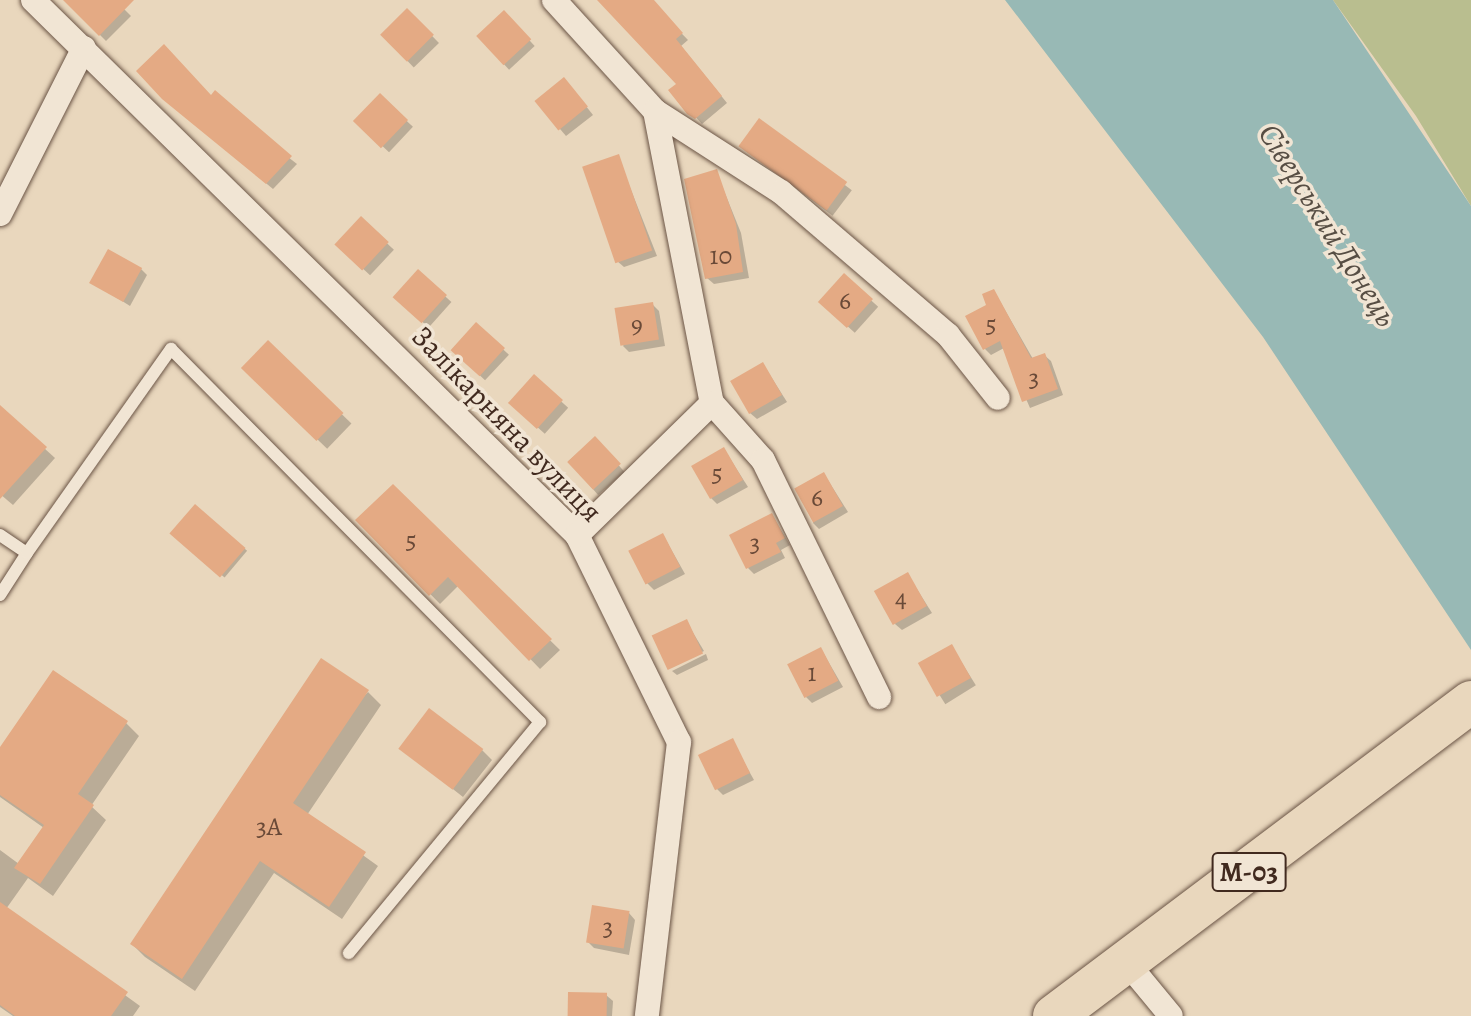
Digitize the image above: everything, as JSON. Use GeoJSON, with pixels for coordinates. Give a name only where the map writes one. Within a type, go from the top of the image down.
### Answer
{"type":"FeatureCollection","features":[{"type":"Feature","properties":{"kind":"highway","name":"М-03"},"geometry":{"type":"LineString","coordinates":[[1054,1016],[1128,964],[1471,702]]}},
{"type":"Feature","properties":{"kind":"street","name":"Залікарняна вулиця"},"geometry":{"type":"LineString","coordinates":[[33,0],[577,535],[679,742],[647,1016]]}},
{"type":"Feature","properties":{"kind":"street"},"geometry":{"type":"LineString","coordinates":[[554,0],[655,111],[781,192],[948,335],[998,398]]}},
{"type":"Feature","properties":{"kind":"street"},"geometry":{"type":"LineString","coordinates":[[0,214],[84,48]]}},
{"type":"Feature","properties":{"kind":"street"},"geometry":{"type":"LineString","coordinates":[[655,111],[712,403],[763,460],[879,697]]}},
{"type":"Feature","properties":{"kind":"street"},"geometry":{"type":"LineString","coordinates":[[577,535],[712,403]]}},
{"type":"Feature","properties":{"kind":"street"},"geometry":{"type":"LineString","coordinates":[[1128,964],[1171,1016]]}},
{"type":"Feature","properties":{"kind":"lane"},"geometry":{"type":"LineString","coordinates":[[0,595],[171,349],[540,722],[349,953]]}},
{"type":"Feature","properties":{"kind":"lane"},"geometry":{"type":"LineString","coordinates":[[0,535],[27,553]]}},
{"type":"Feature","properties":{"kind":"green space"},"geometry":{"type":"Polygon","coordinates":[[[1333,0],[1471,0],[1471,206],[1416,116],[1333,0]]]}},
{"type":"Feature","properties":{"kind":"water","name":"Сіверський Донець"},"geometry":{"type":"Polygon","coordinates":[[[1005,0],[1333,0],[1471,206],[1471,650],[1263,337],[1005,0]]]}},
{"type":"Feature","properties":{"kind":"building"},"geometry":{"type":"Polygon","coordinates":[[[63,0],[134,0],[99,36],[63,0]]]}},
{"type":"Feature","properties":{"kind":"building"},"geometry":{"type":"Polygon","coordinates":[[[597,0],[654,0],[683,33],[676,39],[722,96],[695,119],[687,114],[668,90],[676,84],[597,0]]]}},
{"type":"Feature","properties":{"kind":"building"},"geometry":{"type":"Polygon","coordinates":[[[407,8],[434,35],[407,62],[380,35],[407,8]]]}},
{"type":"Feature","properties":{"kind":"building"},"geometry":{"type":"Polygon","coordinates":[[[504,10],[531,39],[503,65],[476,36],[504,10]]]}},
{"type":"Feature","properties":{"kind":"building"},"geometry":{"type":"Polygon","coordinates":[[[164,44],[211,95],[215,90],[292,156],[266,184],[162,99],[136,71],[164,44]]]}},
{"type":"Feature","properties":{"kind":"building"},"geometry":{"type":"Polygon","coordinates":[[[564,77],[588,107],[558,130],[534,101],[564,77]]]}},
{"type":"Feature","properties":{"kind":"building"},"geometry":{"type":"Polygon","coordinates":[[[380,93],[408,120],[381,148],[353,121],[380,93]]]}},
{"type":"Feature","properties":{"kind":"building"},"geometry":{"type":"Polygon","coordinates":[[[759,118],[847,182],[827,210],[738,146],[759,118]]]}},
{"type":"Feature","properties":{"kind":"building"},"geometry":{"type":"Polygon","coordinates":[[[619,154],[652,250],[615,263],[582,167],[619,154]]]}},
{"type":"Feature","properties":{"kind":"building"},"geometry":{"type":"Polygon","coordinates":[[[717,169],[736,224],[743,272],[705,279],[684,179],[717,169]]]}},
{"type":"Feature","properties":{"kind":"building"},"geometry":{"type":"Polygon","coordinates":[[[361,216],[389,242],[362,270],[334,245],[361,216]]]}},
{"type":"Feature","properties":{"kind":"building"},"geometry":{"type":"Polygon","coordinates":[[[108,249],[142,268],[123,302],[89,283],[108,249]]]}},
{"type":"Feature","properties":{"kind":"building"},"geometry":{"type":"Polygon","coordinates":[[[418,269],[447,295],[422,323],[393,297],[418,269]]]}},
{"type":"Feature","properties":{"kind":"building"},"geometry":{"type":"Polygon","coordinates":[[[844,273],[873,299],[847,328],[818,302],[844,273]]]}},
{"type":"Feature","properties":{"kind":"building"},"geometry":{"type":"Polygon","coordinates":[[[994,289],[1031,358],[1045,353],[1058,389],[1022,402],[1000,341],[983,350],[965,316],[986,305],[982,294],[994,289]]]}},
{"type":"Feature","properties":{"kind":"building"},"geometry":{"type":"Polygon","coordinates":[[[653,302],[659,340],[620,346],[614,308],[653,302]]]}},
{"type":"Feature","properties":{"kind":"building"},"geometry":{"type":"Polygon","coordinates":[[[476,322],[505,348],[480,376],[451,350],[476,322]]]}},
{"type":"Feature","properties":{"kind":"building"},"geometry":{"type":"Polygon","coordinates":[[[268,340],[344,413],[316,441],[241,368],[268,340]]]}},
{"type":"Feature","properties":{"kind":"building"},"geometry":{"type":"Polygon","coordinates":[[[763,362],[782,395],[749,414],[730,381],[763,362]]]}},
{"type":"Feature","properties":{"kind":"building"},"geometry":{"type":"Polygon","coordinates":[[[534,374],[563,400],[537,429],[508,403],[534,374]]]}},
{"type":"Feature","properties":{"kind":"building"},"geometry":{"type":"Polygon","coordinates":[[[0,405],[47,447],[0,499],[0,405]]]}},
{"type":"Feature","properties":{"kind":"building"},"geometry":{"type":"Polygon","coordinates":[[[595,436],[621,464],[593,490],[567,462],[595,436]]]}},
{"type":"Feature","properties":{"kind":"building"},"geometry":{"type":"Polygon","coordinates":[[[724,447],[743,480],[710,499],[691,466],[724,447]]]}},
{"type":"Feature","properties":{"kind":"building"},"geometry":{"type":"Polygon","coordinates":[[[824,472],[843,506],[813,523],[794,488],[824,472]]]}},
{"type":"Feature","properties":{"kind":"building"},"geometry":{"type":"Polygon","coordinates":[[[393,484],[552,639],[529,661],[448,577],[429,596],[355,520],[393,484]]]}},
{"type":"Feature","properties":{"kind":"building"},"geometry":{"type":"Polygon","coordinates":[[[195,504],[246,548],[220,577],[169,533],[195,504]]]}},
{"type":"Feature","properties":{"kind":"building"},"geometry":{"type":"Polygon","coordinates":[[[772,513],[785,538],[776,543],[781,552],[746,569],[729,535],[772,513]]]}},
{"type":"Feature","properties":{"kind":"building"},"geometry":{"type":"Polygon","coordinates":[[[663,533],[680,567],[646,585],[628,551],[663,533]]]}},
{"type":"Feature","properties":{"kind":"building"},"geometry":{"type":"Polygon","coordinates":[[[908,572],[927,606],[893,625],[874,591],[908,572]]]}},
{"type":"Feature","properties":{"kind":"building"},"geometry":{"type":"Polygon","coordinates":[[[687,619],[703,653],[668,670],[652,635],[687,619]]]}},
{"type":"Feature","properties":{"kind":"building"},"geometry":{"type":"Polygon","coordinates":[[[952,644],[971,678],[937,697],[918,663],[952,644]]]}},
{"type":"Feature","properties":{"kind":"building"},"geometry":{"type":"Polygon","coordinates":[[[821,647],[838,681],[804,698],[787,664],[821,647]]]}},
{"type":"Feature","properties":{"kind":"building"},"geometry":{"type":"Polygon","coordinates":[[[321,658],[369,690],[293,803],[366,852],[329,907],[260,861],[182,979],[130,944],[321,658]]]}},
{"type":"Feature","properties":{"kind":"building"},"geometry":{"type":"Polygon","coordinates":[[[53,670],[128,721],[78,794],[94,805],[40,884],[14,868],[44,825],[0,795],[0,747],[53,670]]]}},
{"type":"Feature","properties":{"kind":"building"},"geometry":{"type":"Polygon","coordinates":[[[429,708],[483,749],[453,790],[398,749],[429,708]]]}},
{"type":"Feature","properties":{"kind":"building"},"geometry":{"type":"Polygon","coordinates":[[[733,738],[750,773],[715,790],[698,755],[733,738]]]}},
{"type":"Feature","properties":{"kind":"building"},"geometry":{"type":"Polygon","coordinates":[[[0,902],[128,992],[111,1016],[15,1016],[0,1005],[0,902]]]}},
{"type":"Feature","properties":{"kind":"building"},"geometry":{"type":"Polygon","coordinates":[[[592,905],[630,911],[624,948],[586,943],[592,905]]]}},
{"type":"Feature","properties":{"kind":"building"},"geometry":{"type":"Polygon","coordinates":[[[568,992],[607,993],[607,1016],[568,1016],[568,992]]]}}]}
